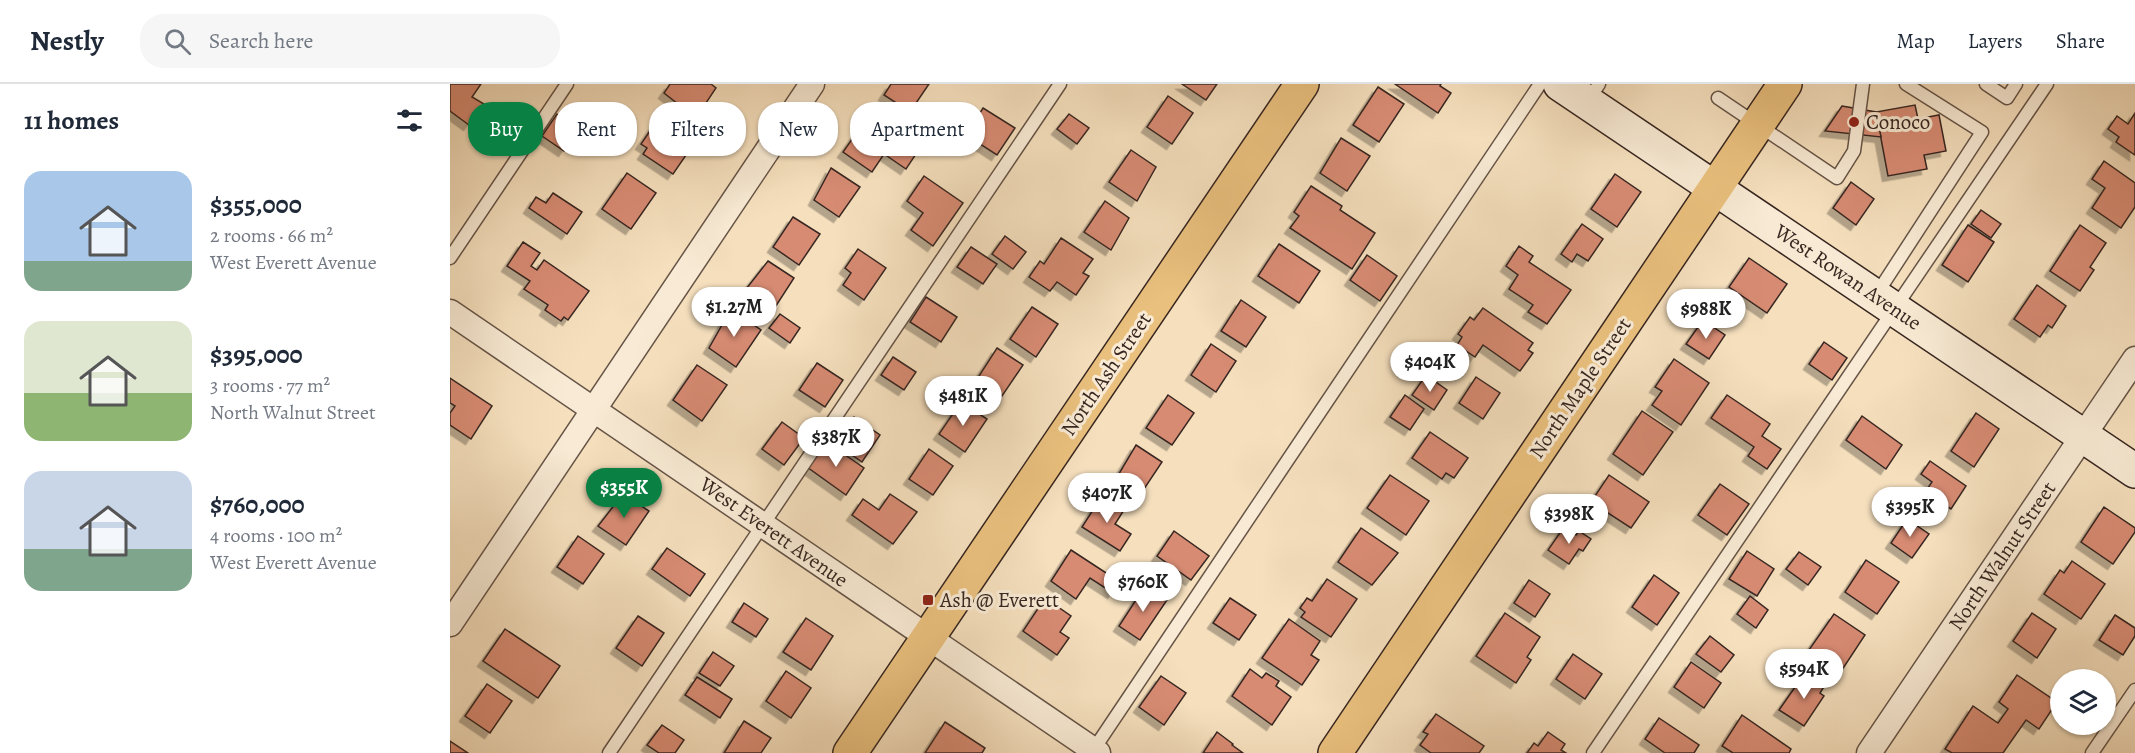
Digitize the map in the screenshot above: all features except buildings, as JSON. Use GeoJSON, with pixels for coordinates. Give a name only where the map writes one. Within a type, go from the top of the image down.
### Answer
{"type":"FeatureCollection","features":[{"type":"Feature","properties":{"kind":"main road","name":"North Ash Street"},"geometry":{"type":"LineString","coordinates":[[850,753],[1302,84]]}},
{"type":"Feature","properties":{"kind":"main road","name":"North Maple Street"},"geometry":{"type":"LineString","coordinates":[[1335,753],[1785,84]]}},
{"type":"Feature","properties":{"kind":"street"},"geometry":{"type":"LineString","coordinates":[[450,624],[812,84]]}},
{"type":"Feature","properties":{"kind":"street","name":"West Rowan Avenue"},"geometry":{"type":"LineString","coordinates":[[1560,84],[1593,93],[1715,187],[2135,471]]}},
{"type":"Feature","properties":{"kind":"street","name":"West Everett Avenue"},"geometry":{"type":"LineString","coordinates":[[450,312],[595,408],[1094,752]]}},
{"type":"Feature","properties":{"kind":"street","name":"North Walnut Street"},"geometry":{"type":"LineString","coordinates":[[1869,753],[2135,359]]}},
{"type":"Feature","properties":{"kind":"lane"},"geometry":{"type":"LineString","coordinates":[[450,258],[567,84]]}},
{"type":"Feature","properties":{"kind":"lane"},"geometry":{"type":"LineString","coordinates":[[609,753],[1060,84]]}},
{"type":"Feature","properties":{"kind":"lane"},"geometry":{"type":"LineString","coordinates":[[1094,752],[1540,84]]}},
{"type":"Feature","properties":{"kind":"lane"},"geometry":{"type":"LineString","coordinates":[[1718,98],[1837,178],[1854,151],[1863,84]]}},
{"type":"Feature","properties":{"kind":"lane"},"geometry":{"type":"LineString","coordinates":[[1593,753],[1885,303],[1982,132],[1906,84]]}},
{"type":"Feature","properties":{"kind":"lane"},"geometry":{"type":"LineString","coordinates":[[1986,84],[2007,98],[2016,84]]}},
{"type":"Feature","properties":{"kind":"lane"},"geometry":{"type":"LineString","coordinates":[[1885,303],[2047,84]]}},
{"type":"Feature","properties":{"kind":"lane"},"geometry":{"type":"LineString","coordinates":[[2092,753],[2135,690]]}},
{"type":"Feature","properties":{"kind":"place","name":"Conoco"},"geometry":{"type":"Point","coordinates":[1854,122]}},
{"type":"Feature","properties":{"kind":"place","name":"Ash @ Everett"},"geometry":{"type":"Point","coordinates":[928,600]}}]}
